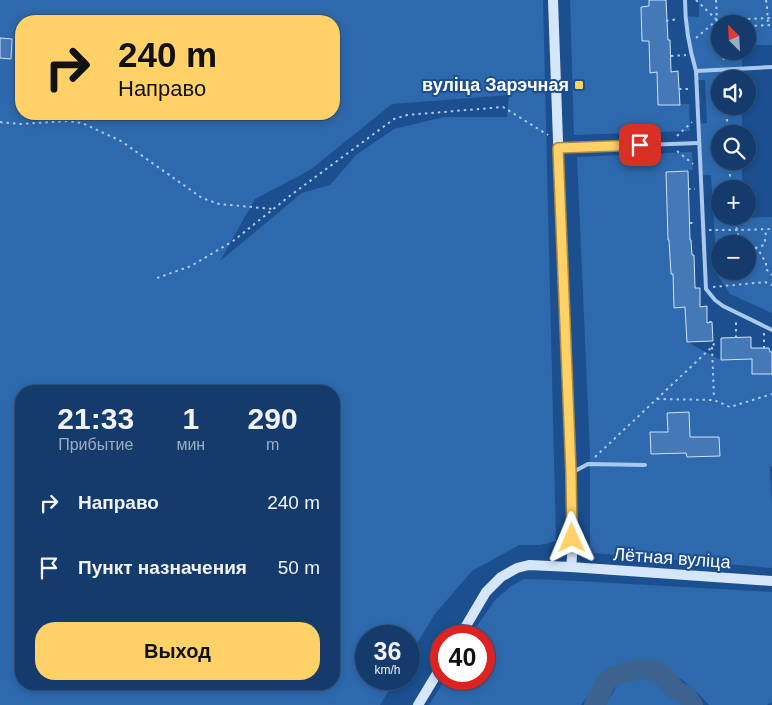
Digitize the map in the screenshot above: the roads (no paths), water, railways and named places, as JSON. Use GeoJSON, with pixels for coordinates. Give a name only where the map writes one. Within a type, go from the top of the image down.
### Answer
{"type":"FeatureCollection","features":[{"type":"Feature","properties":{"kind":"street"},"geometry":{"type":"LineString","coordinates":[[554,0],[571,473],[571,567]]}},
{"type":"Feature","properties":{"kind":"street","name":"Лётная вуліца"},"geometry":{"type":"LineString","coordinates":[[466,625],[486,592],[501,576],[517,568],[529,565],[772,581]]}},
{"type":"Feature","properties":{"kind":"street"},"geometry":{"type":"LineString","coordinates":[[418,705],[430,685]]}},
{"type":"Feature","properties":{"kind":"lane"},"geometry":{"type":"LineString","coordinates":[[685,0],[689,45],[696,71],[706,287],[715,300],[723,306],[772,330]]}},
{"type":"Feature","properties":{"kind":"lane"},"geometry":{"type":"LineString","coordinates":[[696,71],[772,67]]}},
{"type":"Feature","properties":{"kind":"lane"},"geometry":{"type":"LineString","coordinates":[[558,145],[699,143]]}},
{"type":"Feature","properties":{"kind":"lane"},"geometry":{"type":"LineString","coordinates":[[571,473],[588,464],[646,465]]}},
{"type":"Feature","properties":{"kind":"waterway"},"geometry":{"type":"LineString","coordinates":[[594,705],[606,682],[614,676],[637,669],[658,671],[676,690],[687,696],[693,705]]}},
{"type":"Feature","properties":{"kind":"place","name":"вуліца Зарэчная"},"geometry":{"type":"Point","coordinates":[579,85]}}]}
